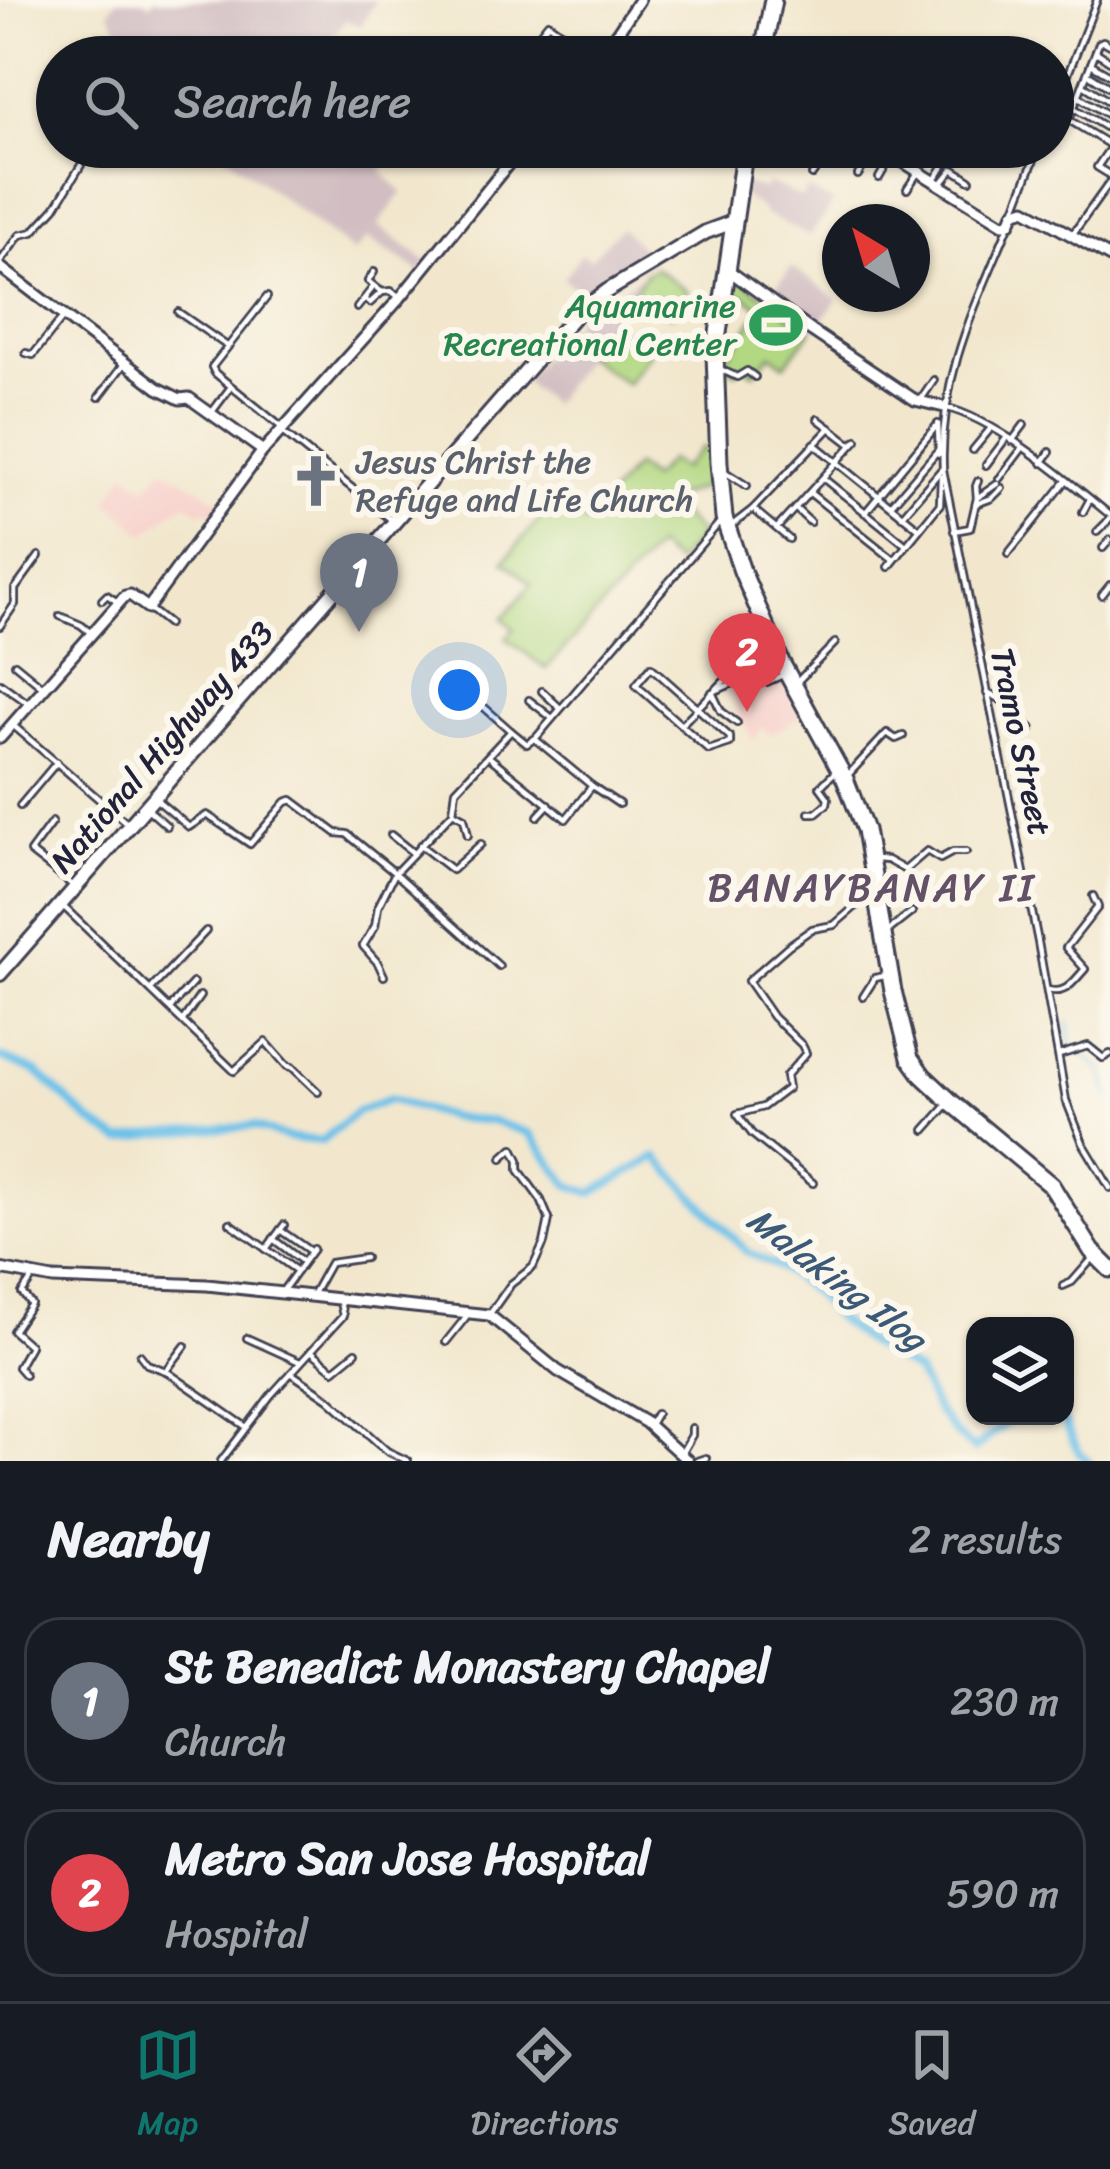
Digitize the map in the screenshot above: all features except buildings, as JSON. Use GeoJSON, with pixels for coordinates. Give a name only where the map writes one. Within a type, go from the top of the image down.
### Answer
{"type":"FeatureCollection","features":[{"type":"Feature","properties":{"kind":"highway"},"geometry":{"type":"LineString","coordinates":[[766,36],[773,0]]}},
{"type":"Feature","properties":{"kind":"highway"},"geometry":{"type":"LineString","coordinates":[[742,168],[714,368],[719,470],[731,525],[789,680],[858,807],[910,1058],[951,1102],[1051,1185],[1095,1255],[1110,1269]]}},
{"type":"Feature","properties":{"kind":"main road","name":"National Highway 433"},"geometry":{"type":"LineString","coordinates":[[0,974],[576,314],[706,232],[733,222]]}},
{"type":"Feature","properties":{"kind":"street"},"geometry":{"type":"LineString","coordinates":[[614,36],[639,0]]}},
{"type":"Feature","properties":{"kind":"street"},"geometry":{"type":"LineString","coordinates":[[1074,58],[1097,0]]}},
{"type":"Feature","properties":{"kind":"street"},"geometry":{"type":"LineString","coordinates":[[618,3],[632,12]]}},
{"type":"Feature","properties":{"kind":"street"},"geometry":{"type":"LineString","coordinates":[[538,36],[548,23],[567,36]]}},
{"type":"Feature","properties":{"kind":"street"},"geometry":{"type":"LineString","coordinates":[[1085,29],[1110,45]]}},
{"type":"Feature","properties":{"kind":"street"},"geometry":{"type":"LineString","coordinates":[[1100,42],[1074,108],[1110,130]]}},
{"type":"Feature","properties":{"kind":"street"},"geometry":{"type":"LineString","coordinates":[[1096,52],[1110,61]]}},
{"type":"Feature","properties":{"kind":"street"},"geometry":{"type":"LineString","coordinates":[[1091,64],[1110,75]]}},
{"type":"Feature","properties":{"kind":"street"},"geometry":{"type":"LineString","coordinates":[[1087,74],[1110,88]]}},
{"type":"Feature","properties":{"kind":"street"},"geometry":{"type":"LineString","coordinates":[[1083,85],[1110,103]]}},
{"type":"Feature","properties":{"kind":"street"},"geometry":{"type":"LineString","coordinates":[[1078,97],[1110,116]]}},
{"type":"Feature","properties":{"kind":"street"},"geometry":{"type":"LineString","coordinates":[[1072,235],[1109,184],[1097,167],[1107,159],[1110,147],[1074,123]]}},
{"type":"Feature","properties":{"kind":"street"},"geometry":{"type":"LineString","coordinates":[[79,168],[55,208],[33,232],[20,236],[0,264],[124,364],[170,395],[189,398],[212,412],[263,451]]}},
{"type":"Feature","properties":{"kind":"street"},"geometry":{"type":"LineString","coordinates":[[148,608],[263,451],[400,298],[505,168]]}},
{"type":"Feature","properties":{"kind":"street"},"geometry":{"type":"LineString","coordinates":[[812,175],[817,168]]}},
{"type":"Feature","properties":{"kind":"street"},"geometry":{"type":"LineString","coordinates":[[858,175],[863,168]]}},
{"type":"Feature","properties":{"kind":"street"},"geometry":{"type":"LineString","coordinates":[[879,178],[885,168]]}},
{"type":"Feature","properties":{"kind":"street"},"geometry":{"type":"LineString","coordinates":[[916,168],[1003,224],[1025,209],[1110,257]]}},
{"type":"Feature","properties":{"kind":"street"},"geometry":{"type":"LineString","coordinates":[[938,182],[945,168]]}},
{"type":"Feature","properties":{"kind":"street","name":"Tramo Street"},"geometry":{"type":"LineString","coordinates":[[1031,168],[956,357],[944,407],[943,470],[1072,1118],[1110,1188]]}},
{"type":"Feature","properties":{"kind":"street"},"geometry":{"type":"LineString","coordinates":[[938,182],[952,169],[970,180]]}},
{"type":"Feature","properties":{"kind":"street"},"geometry":{"type":"LineString","coordinates":[[907,189],[920,171]]}},
{"type":"Feature","properties":{"kind":"street"},"geometry":{"type":"LineString","coordinates":[[1099,197],[1106,202]]}},
{"type":"Feature","properties":{"kind":"street"},"geometry":{"type":"LineString","coordinates":[[1091,207],[1100,213]]}},
{"type":"Feature","properties":{"kind":"street"},"geometry":{"type":"LineString","coordinates":[[1084,218],[1092,223]]}},
{"type":"Feature","properties":{"kind":"street"},"geometry":{"type":"LineString","coordinates":[[727,269],[919,402],[958,410],[1010,439],[1109,513],[1097,532]]}},
{"type":"Feature","properties":{"kind":"street"},"geometry":{"type":"LineString","coordinates":[[374,272],[368,281],[382,292]]}},
{"type":"Feature","properties":{"kind":"street"},"geometry":{"type":"LineString","coordinates":[[357,308],[374,286]]}},
{"type":"Feature","properties":{"kind":"street"},"geometry":{"type":"LineString","coordinates":[[364,299],[370,303],[382,292],[392,291],[400,298]]}},
{"type":"Feature","properties":{"kind":"street"},"geometry":{"type":"LineString","coordinates":[[267,297],[212,367],[215,373],[394,522]]}},
{"type":"Feature","properties":{"kind":"street"},"geometry":{"type":"LineString","coordinates":[[178,312],[227,346]]}},
{"type":"Feature","properties":{"kind":"street"},"geometry":{"type":"LineString","coordinates":[[26,353],[33,355],[64,316]]}},
{"type":"Feature","properties":{"kind":"street"},"geometry":{"type":"LineString","coordinates":[[99,397],[124,364]]}},
{"type":"Feature","properties":{"kind":"street"},"geometry":{"type":"LineString","coordinates":[[714,368],[736,377],[747,371],[754,377]]}},
{"type":"Feature","properties":{"kind":"street"},"geometry":{"type":"LineString","coordinates":[[919,402],[934,380]]}},
{"type":"Feature","properties":{"kind":"street"},"geometry":{"type":"LineString","coordinates":[[212,412],[232,386]]}},
{"type":"Feature","properties":{"kind":"street"},"geometry":{"type":"LineString","coordinates":[[777,528],[855,443],[818,419]]}},
{"type":"Feature","properties":{"kind":"street"},"geometry":{"type":"LineString","coordinates":[[810,493],[891,563],[940,504],[938,424],[865,512]]}},
{"type":"Feature","properties":{"kind":"street"},"geometry":{"type":"LineString","coordinates":[[986,465],[1024,425]]}},
{"type":"Feature","properties":{"kind":"street"},"geometry":{"type":"LineString","coordinates":[[485,708],[526,744],[535,739],[731,525],[753,509],[830,428]]}},
{"type":"Feature","properties":{"kind":"street"},"geometry":{"type":"LineString","coordinates":[[973,450],[991,428]]}},
{"type":"Feature","properties":{"kind":"street"},"geometry":{"type":"LineString","coordinates":[[814,444],[919,529]]}},
{"type":"Feature","properties":{"kind":"street"},"geometry":{"type":"LineString","coordinates":[[977,501],[992,498],[1022,448]]}},
{"type":"Feature","properties":{"kind":"street"},"geometry":{"type":"LineString","coordinates":[[890,507],[939,449]]}},
{"type":"Feature","properties":{"kind":"street"},"geometry":{"type":"LineString","coordinates":[[1042,463],[1050,452]]}},
{"type":"Feature","properties":{"kind":"street"},"geometry":{"type":"LineString","coordinates":[[719,470],[747,487]]}},
{"type":"Feature","properties":{"kind":"street"},"geometry":{"type":"LineString","coordinates":[[902,516],[941,470]]}},
{"type":"Feature","properties":{"kind":"street"},"geometry":{"type":"LineString","coordinates":[[823,478],[906,545]]}},
{"type":"Feature","properties":{"kind":"street"},"geometry":{"type":"LineString","coordinates":[[954,531],[970,528],[978,481]]}},
{"type":"Feature","properties":{"kind":"street"},"geometry":{"type":"LineString","coordinates":[[1008,554],[1066,481]]}},
{"type":"Feature","properties":{"kind":"street"},"geometry":{"type":"LineString","coordinates":[[1082,512],[1090,499]]}},
{"type":"Feature","properties":{"kind":"street"},"geometry":{"type":"LineString","coordinates":[[796,508],[811,521]]}},
{"type":"Feature","properties":{"kind":"street"},"geometry":{"type":"LineString","coordinates":[[753,509],[789,538]]}},
{"type":"Feature","properties":{"kind":"street"},"geometry":{"type":"LineString","coordinates":[[1103,548],[1110,540]]}},
{"type":"Feature","properties":{"kind":"street"},"geometry":{"type":"LineString","coordinates":[[0,626],[13,611],[15,589],[39,556]]}},
{"type":"Feature","properties":{"kind":"street"},"geometry":{"type":"LineString","coordinates":[[1102,595],[1110,585]]}},
{"type":"Feature","properties":{"kind":"street"},"geometry":{"type":"LineString","coordinates":[[103,600],[107,595],[119,603]]}},
{"type":"Feature","properties":{"kind":"street"},"geometry":{"type":"LineString","coordinates":[[0,738],[130,595],[168,624]]}},
{"type":"Feature","properties":{"kind":"street"},"geometry":{"type":"LineString","coordinates":[[60,616],[92,634]]}},
{"type":"Feature","properties":{"kind":"street"},"geometry":{"type":"LineString","coordinates":[[712,692],[745,678],[789,680],[835,643]]}},
{"type":"Feature","properties":{"kind":"street"},"geometry":{"type":"LineString","coordinates":[[681,726],[736,669],[747,664],[742,652]]}},
{"type":"Feature","properties":{"kind":"street"},"geometry":{"type":"LineString","coordinates":[[15,664],[43,687]]}},
{"type":"Feature","properties":{"kind":"street"},"geometry":{"type":"LineString","coordinates":[[651,667],[730,737],[730,743],[710,751],[681,726],[636,685],[651,667]]}},
{"type":"Feature","properties":{"kind":"street"},"geometry":{"type":"LineString","coordinates":[[0,683],[28,704]]}},
{"type":"Feature","properties":{"kind":"street"},"geometry":{"type":"LineString","coordinates":[[542,691],[560,708]]}},
{"type":"Feature","properties":{"kind":"street"},"geometry":{"type":"LineString","coordinates":[[712,692],[721,711],[737,723]]}},
{"type":"Feature","properties":{"kind":"street"},"geometry":{"type":"LineString","coordinates":[[987,693],[1004,700],[1016,719],[1031,728]]}},
{"type":"Feature","properties":{"kind":"street"},"geometry":{"type":"LineString","coordinates":[[529,700],[551,718]]}},
{"type":"Feature","properties":{"kind":"street"},"geometry":{"type":"LineString","coordinates":[[10,723],[130,825]]}},
{"type":"Feature","properties":{"kind":"street"},"geometry":{"type":"LineString","coordinates":[[384,976],[363,946],[395,873],[453,812],[456,790],[511,731]]}},
{"type":"Feature","properties":{"kind":"street"},"geometry":{"type":"LineString","coordinates":[[809,813],[827,804],[820,787],[887,733],[896,740],[903,736]]}},
{"type":"Feature","properties":{"kind":"street"},"geometry":{"type":"LineString","coordinates":[[535,739],[619,804]]}},
{"type":"Feature","properties":{"kind":"street"},"geometry":{"type":"LineString","coordinates":[[488,756],[566,819],[592,786]]}},
{"type":"Feature","properties":{"kind":"street"},"geometry":{"type":"LineString","coordinates":[[20,806],[57,762]]}},
{"type":"Feature","properties":{"kind":"street"},"geometry":{"type":"LineString","coordinates":[[150,802],[189,827],[207,815],[250,844],[292,800],[336,833],[347,834],[500,966]]}},
{"type":"Feature","properties":{"kind":"street"},"geometry":{"type":"LineString","coordinates":[[150,802],[167,826]]}},
{"type":"Feature","properties":{"kind":"street"},"geometry":{"type":"LineString","coordinates":[[538,816],[549,805]]}},
{"type":"Feature","properties":{"kind":"street"},"geometry":{"type":"LineString","coordinates":[[453,812],[464,818],[468,835]]}},
{"type":"Feature","properties":{"kind":"street"},"geometry":{"type":"LineString","coordinates":[[52,821],[30,852],[75,887]]}},
{"type":"Feature","properties":{"kind":"street"},"geometry":{"type":"LineString","coordinates":[[392,835],[412,852]]}},
{"type":"Feature","properties":{"kind":"street"},"geometry":{"type":"LineString","coordinates":[[420,845],[452,870],[482,844]]}},
{"type":"Feature","properties":{"kind":"street"},"geometry":{"type":"LineString","coordinates":[[870,859],[887,860],[904,870],[927,850],[940,859],[966,852]]}},
{"type":"Feature","properties":{"kind":"street"},"geometry":{"type":"LineString","coordinates":[[813,1183],[752,1134],[738,1116],[738,1112],[766,1105],[788,1088],[786,1076],[806,1052],[748,981],[809,931],[834,925],[875,891]]}},
{"type":"Feature","properties":{"kind":"street"},"geometry":{"type":"LineString","coordinates":[[1048,990],[1062,992],[1085,969],[1066,948],[1098,907],[1093,896]]}},
{"type":"Feature","properties":{"kind":"street"},"geometry":{"type":"LineString","coordinates":[[61,904],[234,1071],[266,1042],[318,1092]]}},
{"type":"Feature","properties":{"kind":"street"},"geometry":{"type":"LineString","coordinates":[[883,934],[912,912]]}},
{"type":"Feature","properties":{"kind":"street"},"geometry":{"type":"LineString","coordinates":[[152,989],[206,931]]}},
{"type":"Feature","properties":{"kind":"street"},"geometry":{"type":"LineString","coordinates":[[863,997],[875,978],[890,975]]}},
{"type":"Feature","properties":{"kind":"street"},"geometry":{"type":"LineString","coordinates":[[170,1008],[194,983]]}},
{"type":"Feature","properties":{"kind":"street"},"geometry":{"type":"LineString","coordinates":[[183,1020],[200,996]]}},
{"type":"Feature","properties":{"kind":"street"},"geometry":{"type":"LineString","coordinates":[[1059,1055],[1088,1046],[1103,1058],[1110,1054]]}},
{"type":"Feature","properties":{"kind":"street"},"geometry":{"type":"LineString","coordinates":[[925,1130],[951,1102]]}},
{"type":"Feature","properties":{"kind":"street"},"geometry":{"type":"LineString","coordinates":[[489,1315],[511,1284],[533,1267],[549,1219],[542,1200],[519,1170],[514,1148],[502,1158]]}},
{"type":"Feature","properties":{"kind":"street"},"geometry":{"type":"LineString","coordinates":[[230,1223],[297,1271]]}},
{"type":"Feature","properties":{"kind":"street"},"geometry":{"type":"LineString","coordinates":[[266,1249],[282,1227],[312,1250],[280,1294]]}},
{"type":"Feature","properties":{"kind":"street"},"geometry":{"type":"LineString","coordinates":[[273,1239],[304,1262]]}},
{"type":"Feature","properties":{"kind":"street"},"geometry":{"type":"LineString","coordinates":[[1063,1286],[1095,1255]]}},
{"type":"Feature","properties":{"kind":"street"},"geometry":{"type":"LineString","coordinates":[[311,1297],[330,1263],[365,1258]]}},
{"type":"Feature","properties":{"kind":"street"},"geometry":{"type":"LineString","coordinates":[[0,1269],[34,1276],[207,1285],[489,1315],[558,1371],[649,1426],[689,1459],[706,1458]]}},
{"type":"Feature","properties":{"kind":"street"},"geometry":{"type":"LineString","coordinates":[[25,1375],[18,1366],[30,1346],[14,1331],[32,1304],[22,1293],[34,1276]]}},
{"type":"Feature","properties":{"kind":"street"},"geometry":{"type":"LineString","coordinates":[[220,1461],[343,1316],[340,1301]]}},
{"type":"Feature","properties":{"kind":"street"},"geometry":{"type":"LineString","coordinates":[[446,1342],[470,1312]]}},
{"type":"Feature","properties":{"kind":"street"},"geometry":{"type":"LineString","coordinates":[[247,1338],[300,1362]]}},
{"type":"Feature","properties":{"kind":"street"},"geometry":{"type":"LineString","coordinates":[[166,1371],[185,1346]]}},
{"type":"Feature","properties":{"kind":"street"},"geometry":{"type":"LineString","coordinates":[[310,1351],[334,1370],[356,1352]]}},
{"type":"Feature","properties":{"kind":"street"},"geometry":{"type":"LineString","coordinates":[[140,1355],[245,1426]]}},
{"type":"Feature","properties":{"kind":"street"},"geometry":{"type":"LineString","coordinates":[[291,1373],[329,1399],[387,1451],[408,1461]]}},
{"type":"Feature","properties":{"kind":"street"},"geometry":{"type":"LineString","coordinates":[[649,1426],[656,1414]]}},
{"type":"Feature","properties":{"kind":"street"},"geometry":{"type":"LineString","coordinates":[[689,1459],[692,1428]]}},
{"type":"Feature","properties":{"kind":"shaded area"},"geometry":{"type":"Polygon","coordinates":[[[117,0],[143,0],[150,5],[154,0],[376,0],[361,26],[345,20],[334,36],[124,36],[108,12],[117,0]]]}},
{"type":"Feature","properties":{"kind":"shaded area"},"geometry":{"type":"Polygon","coordinates":[[[243,168],[383,168],[381,171],[403,192],[378,225],[427,262],[420,272],[367,238],[354,253],[243,168]]]}},
{"type":"Feature","properties":{"kind":"shaded area"},"geometry":{"type":"Polygon","coordinates":[[[767,182],[802,198],[807,189],[834,202],[822,204],[822,219],[810,236],[762,213],[741,195],[743,183],[764,189],[767,182]]]}},
{"type":"Feature","properties":{"kind":"shaded area"},"geometry":{"type":"Polygon","coordinates":[[[621,227],[654,260],[588,299],[563,278],[582,253],[590,259],[621,227]]]}},
{"type":"Feature","properties":{"kind":"shaded area"},"geometry":{"type":"Polygon","coordinates":[[[791,267],[822,288],[822,312],[828,312],[814,330],[770,295],[791,267]]]}},
{"type":"Feature","properties":{"kind":"shaded area"},"geometry":{"type":"Polygon","coordinates":[[[646,273],[602,335],[596,331],[591,338],[572,324],[580,314],[646,273]]]}},
{"type":"Feature","properties":{"kind":"shaded area"},"geometry":{"type":"Polygon","coordinates":[[[570,326],[596,344],[551,404],[523,381],[570,326]]]}},
{"type":"Feature","properties":{"kind":"shaded area"},"geometry":{"type":"Polygon","coordinates":[[[163,467],[223,502],[214,515],[185,503],[144,535],[108,501],[126,472],[146,488],[163,467]]]}},
{"type":"Feature","properties":{"kind":"shaded area"},"geometry":{"type":"Polygon","coordinates":[[[755,679],[765,690],[782,681],[803,716],[769,735],[763,727],[753,741],[726,691],[755,679]]]}},
{"type":"Feature","properties":{"kind":"green space"},"geometry":{"type":"Polygon","coordinates":[[[655,268],[688,291],[671,315],[633,292],[655,268]]]}},
{"type":"Feature","properties":{"kind":"green space","name":"Aquamarine Recreational Center"},"geometry":{"type":"Polygon","coordinates":[[[730,272],[811,331],[785,365],[771,354],[754,373],[743,365],[736,372],[723,364],[761,308],[728,285],[730,272]]]}},
{"type":"Feature","properties":{"kind":"green space"},"geometry":{"type":"Polygon","coordinates":[[[610,324],[650,352],[627,384],[587,357],[610,324]]]}},
{"type":"Feature","properties":{"kind":"green space"},"geometry":{"type":"Polygon","coordinates":[[[702,447],[713,456],[715,483],[667,500],[701,535],[676,563],[656,547],[546,669],[506,638],[514,629],[503,618],[532,584],[504,561],[556,500],[585,524],[635,466],[651,479],[669,460],[682,469],[702,447]]]}},
{"type":"Feature","properties":{"kind":"waterway"},"geometry":{"type":"LineString","coordinates":[[1068,1023],[1071,1043],[1102,1071],[1110,1098]]}},
{"type":"Feature","properties":{"kind":"waterway","name":"Malaking Ilog"},"geometry":{"type":"LineString","coordinates":[[0,1057],[37,1072],[90,1121],[121,1141],[253,1126],[288,1138],[322,1141],[356,1112],[389,1099],[529,1133],[569,1185],[592,1193],[657,1157],[747,1252],[782,1269],[868,1343],[917,1372],[937,1411],[974,1449],[1005,1425]]}},
{"type":"Feature","properties":{"kind":"waterway","name":"Malaking Ilog"},"geometry":{"type":"LineString","coordinates":[[1066,1425],[1078,1451],[1089,1461]]}},
{"type":"Feature","properties":{"kind":"place","name":"Aquamarine Recreational Center"},"geometry":{"type":"Point","coordinates":[776,325]}},
{"type":"Feature","properties":{"kind":"place","name":"Jesus Christ the Refuge and Life Church"},"geometry":{"type":"Point","coordinates":[316,481]}},
{"type":"Feature","properties":{"kind":"place","name":"St Benedict Monastery Chapel"},"geometry":{"type":"Point","coordinates":[359,632]}},
{"type":"Feature","properties":{"kind":"place","name":"Metro San Jose Hospital"},"geometry":{"type":"Point","coordinates":[747,712]}},
{"type":"Feature","properties":{"kind":"district","name":"BANAYBANAY II"},"geometry":{"type":"Point","coordinates":[872,887]}}]}
